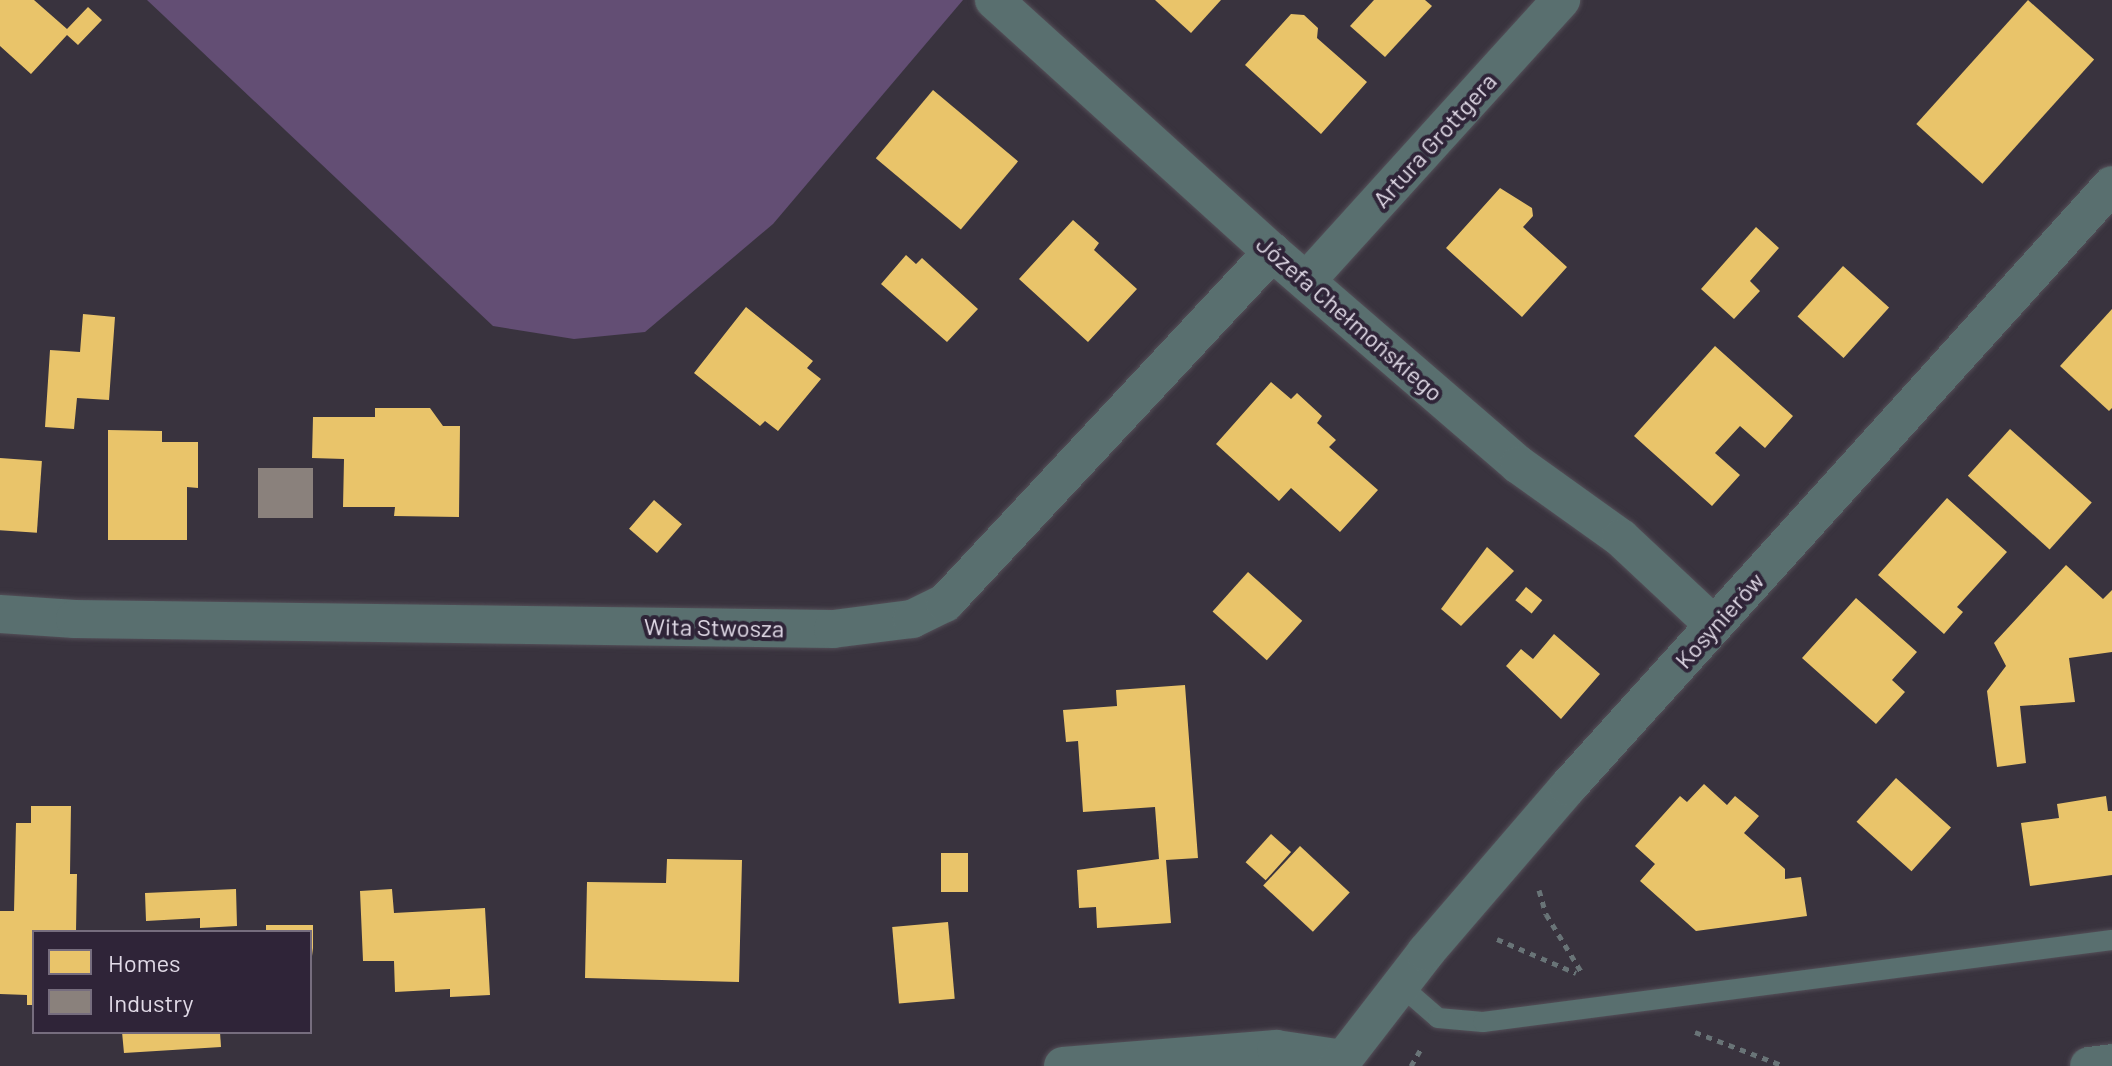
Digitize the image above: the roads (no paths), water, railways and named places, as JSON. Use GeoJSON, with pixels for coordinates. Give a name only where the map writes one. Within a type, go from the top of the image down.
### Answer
{"type":"FeatureCollection","features":[{"type":"Feature","properties":{"kind":"street","name":"Józefa Chełmońskiego"},"geometry":{"type":"LineString","coordinates":[[994,0],[1272,252],[1308,279],[1519,465],[1621,538],[1714,625]]}},
{"type":"Feature","properties":{"kind":"street","name":"Artura Grottgera"},"geometry":{"type":"LineString","coordinates":[[1308,279],[1561,0]]}},
{"type":"Feature","properties":{"kind":"street","name":"Kosynierów"},"geometry":{"type":"LineString","coordinates":[[1340,1063],[1400,985],[1568,787],[2112,185]]}},
{"type":"Feature","properties":{"kind":"street","name":"Wita Stwosza"},"geometry":{"type":"LineString","coordinates":[[0,614],[75,619],[833,629],[912,619],[945,603],[1272,252]]}},
{"type":"Feature","properties":{"kind":"street"},"geometry":{"type":"LineString","coordinates":[[1063,1066],[1276,1049],[1340,1063]]}},
{"type":"Feature","properties":{"kind":"street"},"geometry":{"type":"LineString","coordinates":[[2089,1066],[2112,1063]]}},
{"type":"Feature","properties":{"kind":"lane"},"geometry":{"type":"LineString","coordinates":[[1400,985],[1438,1018],[1483,1022],[2112,940]]}}]}
